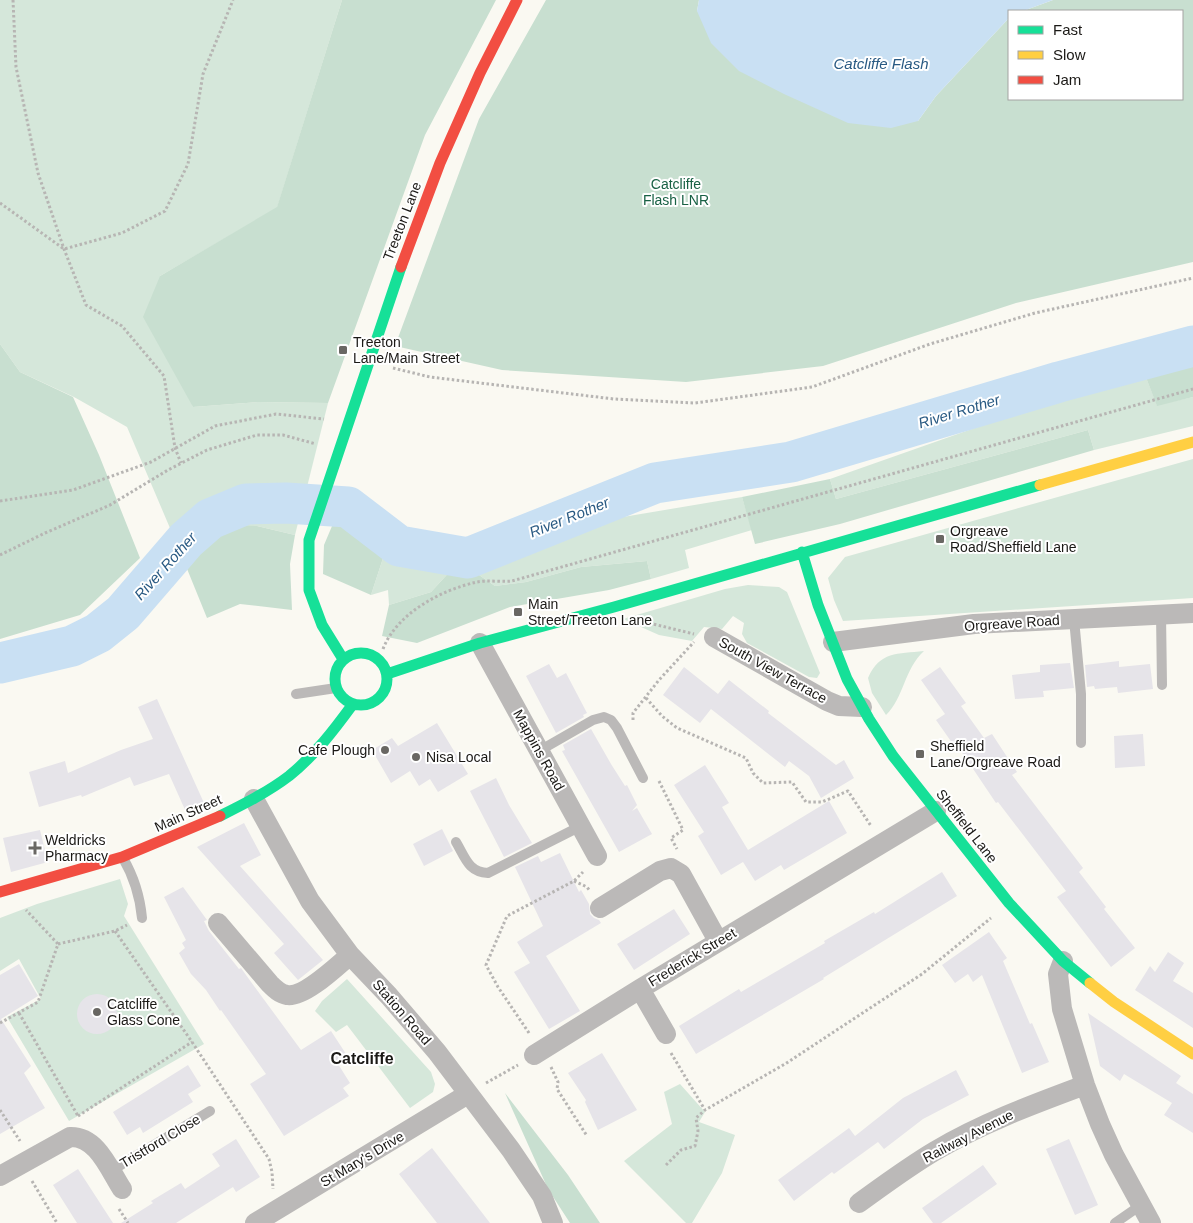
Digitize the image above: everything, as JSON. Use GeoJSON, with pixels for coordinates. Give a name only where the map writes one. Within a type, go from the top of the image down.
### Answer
{"type":"FeatureCollection","features":[{"type":"Feature","properties":{"kind":"main road","name":"Treeton Lane"},"geometry":{"type":"LineString","coordinates":[[343,659],[322,625],[309,590],[309,540],[397,276],[440,163],[480,73],[518,0]]}},
{"type":"Feature","properties":{"kind":"main road"},"geometry":{"type":"LineString","coordinates":[[387,674],[480,643],[614,607],[1193,442]]}},
{"type":"Feature","properties":{"kind":"main road","name":"Sheffield Lane"},"geometry":{"type":"LineString","coordinates":[[802,552],[818,605],[847,679],[893,756],[1009,903],[1063,961],[1114,1002],[1193,1054]]}},
{"type":"Feature","properties":{"kind":"main road"},"geometry":{"type":"LineString","coordinates":[[357,652],[372,655],[379,659],[387,674],[384,692],[370,703],[362,705],[353,704],[346,700],[336,688],[335,672],[343,659],[357,652]]}},
{"type":"Feature","properties":{"kind":"main road","name":"Main Street"},"geometry":{"type":"LineString","coordinates":[[0,892],[122,857],[210,821],[254,799],[288,776],[308,759],[326,740],[353,704]]}},
{"type":"Feature","properties":{"kind":"street","name":"Orgreave Road"},"geometry":{"type":"LineString","coordinates":[[833,642],[974,624],[1193,613]]}},
{"type":"Feature","properties":{"kind":"street","name":"South View Terrace"},"geometry":{"type":"LineString","coordinates":[[714,637],[827,702],[839,706],[862,707]]}},
{"type":"Feature","properties":{"kind":"street","name":"Mappins Road"},"geometry":{"type":"LineString","coordinates":[[480,643],[597,856]]}},
{"type":"Feature","properties":{"kind":"street","name":"Station Road"},"geometry":{"type":"LineString","coordinates":[[254,799],[310,901],[350,955],[389,996],[437,1052],[511,1150],[542,1196],[553,1223]]}},
{"type":"Feature","properties":{"kind":"street","name":"Frederick Street"},"geometry":{"type":"LineString","coordinates":[[537,1053],[936,811]]}},
{"type":"Feature","properties":{"kind":"street"},"geometry":{"type":"LineString","coordinates":[[600,908],[660,871],[671,868],[681,874],[718,942]]}},
{"type":"Feature","properties":{"kind":"street"},"geometry":{"type":"LineString","coordinates":[[218,923],[270,984],[278,992],[287,995],[297,994],[306,990],[350,955]]}},
{"type":"Feature","properties":{"kind":"street"},"geometry":{"type":"LineString","coordinates":[[1063,961],[1058,974],[1062,1010],[1085,1085],[1110,1147],[1151,1223]]}},
{"type":"Feature","properties":{"kind":"street"},"geometry":{"type":"LineString","coordinates":[[640,989],[666,1034]]}},
{"type":"Feature","properties":{"kind":"street","name":"Railway Avenue"},"geometry":{"type":"LineString","coordinates":[[859,1203],[935,1151],[968,1133],[1018,1110],[1085,1085]]}},
{"type":"Feature","properties":{"kind":"street","name":"St Mary's Drive"},"geometry":{"type":"LineString","coordinates":[[255,1223],[468,1094]]}},
{"type":"Feature","properties":{"kind":"street"},"geometry":{"type":"LineString","coordinates":[[0,1176],[70,1137],[76,1136]]}},
{"type":"Feature","properties":{"kind":"street","name":"Tristford Close"},"geometry":{"type":"LineString","coordinates":[[76,1136],[92,1144],[122,1189]]}},
{"type":"Feature","properties":{"kind":"lane"},"geometry":{"type":"LineString","coordinates":[[1161,614],[1162,685]]}},
{"type":"Feature","properties":{"kind":"lane"},"geometry":{"type":"LineString","coordinates":[[1074,619],[1081,694],[1081,743]]}},
{"type":"Feature","properties":{"kind":"lane"},"geometry":{"type":"LineString","coordinates":[[296,694],[336,688]]}},
{"type":"Feature","properties":{"kind":"lane"},"geometry":{"type":"LineString","coordinates":[[539,751],[593,720],[604,717],[611,720],[617,728],[643,778]]}},
{"type":"Feature","properties":{"kind":"lane"},"geometry":{"type":"LineString","coordinates":[[456,842],[471,868],[479,872],[488,873],[581,826]]}},
{"type":"Feature","properties":{"kind":"lane"},"geometry":{"type":"LineString","coordinates":[[122,857],[131,873],[140,900],[142,918]]}},
{"type":"Feature","properties":{"kind":"lane","name":"Tristford Close"},"geometry":{"type":"LineString","coordinates":[[111,1171],[210,1111]]}},
{"type":"Feature","properties":{"kind":"lane"},"geometry":{"type":"LineString","coordinates":[[1114,1223],[1141,1205]]}},
{"type":"Feature","properties":{"kind":"path"},"geometry":{"type":"LineString","coordinates":[[13,0],[18,77],[38,173],[64,249],[86,305],[122,326],[164,376],[175,448],[181,463]]}},
{"type":"Feature","properties":{"kind":"path"},"geometry":{"type":"LineString","coordinates":[[64,249],[122,233],[165,211],[188,164],[203,74],[233,0]]}},
{"type":"Feature","properties":{"kind":"path"},"geometry":{"type":"LineString","coordinates":[[0,203],[64,249]]}},
{"type":"Feature","properties":{"kind":"path"},"geometry":{"type":"LineString","coordinates":[[368,362],[430,377],[614,399],[695,403],[812,386],[930,344],[1035,314],[1193,278]]}},
{"type":"Feature","properties":{"kind":"path"},"geometry":{"type":"LineString","coordinates":[[379,659],[387,639],[409,613],[445,593],[478,582],[512,581],[1193,390]]}},
{"type":"Feature","properties":{"kind":"path"},"geometry":{"type":"LineString","coordinates":[[0,501],[73,490],[151,462],[215,426],[276,414],[324,419],[346,426]]}},
{"type":"Feature","properties":{"kind":"path"},"geometry":{"type":"LineString","coordinates":[[0,554],[110,505],[181,463],[207,450],[257,435],[283,435],[336,456]]}},
{"type":"Feature","properties":{"kind":"path"},"geometry":{"type":"LineString","coordinates":[[633,723],[633,713],[659,680],[700,635],[649,623]]}},
{"type":"Feature","properties":{"kind":"path"},"geometry":{"type":"LineString","coordinates":[[646,698],[662,716],[677,728],[746,758],[753,773],[763,783],[792,782],[806,802],[822,802],[848,791],[882,843]]}},
{"type":"Feature","properties":{"kind":"path"},"geometry":{"type":"LineString","coordinates":[[655,772],[682,830],[671,838],[685,862],[681,874]]}},
{"type":"Feature","properties":{"kind":"path"},"geometry":{"type":"LineString","coordinates":[[574,881],[508,916],[486,965],[537,1053],[558,1082],[557,1089],[587,1136]]}},
{"type":"Feature","properties":{"kind":"path"},"geometry":{"type":"LineString","coordinates":[[14,888],[25,910],[58,944]]}},
{"type":"Feature","properties":{"kind":"path"},"geometry":{"type":"LineString","coordinates":[[666,1165],[681,1150],[695,1146],[698,1131],[696,1118],[705,1110],[785,1064],[922,974],[1009,903]]}},
{"type":"Feature","properties":{"kind":"path"},"geometry":{"type":"LineString","coordinates":[[58,944],[115,931],[142,918]]}},
{"type":"Feature","properties":{"kind":"path"},"geometry":{"type":"LineString","coordinates":[[115,931],[192,1042],[269,1159],[272,1172],[274,1212]]}},
{"type":"Feature","properties":{"kind":"path"},"geometry":{"type":"LineString","coordinates":[[0,1023],[38,1002],[58,944]]}},
{"type":"Feature","properties":{"kind":"path"},"geometry":{"type":"LineString","coordinates":[[19,1013],[78,1116],[76,1136]]}},
{"type":"Feature","properties":{"kind":"path"},"geometry":{"type":"LineString","coordinates":[[666,1034],[666,1043],[705,1110]]}},
{"type":"Feature","properties":{"kind":"path"},"geometry":{"type":"LineString","coordinates":[[78,1116],[192,1042]]}},
{"type":"Feature","properties":{"kind":"path"},"geometry":{"type":"LineString","coordinates":[[468,1094],[537,1053]]}},
{"type":"Feature","properties":{"kind":"path"},"geometry":{"type":"LineString","coordinates":[[0,1110],[58,1223]]}},
{"type":"Feature","properties":{"kind":"green space"},"geometry":{"type":"Polygon","coordinates":[[[0,0],[342,0],[277,208],[160,276],[193,407],[258,402],[328,403],[295,535],[257,526],[201,533],[181,554],[127,427],[74,397],[20,372],[0,344],[0,0]]]}},
{"type":"Feature","properties":{"kind":"green space"},"geometry":{"type":"Polygon","coordinates":[[[342,0],[496,0],[425,135],[328,403],[258,402],[193,407],[143,317],[160,276],[277,207],[342,0]]]}},
{"type":"Feature","properties":{"kind":"green space","name":"Catcliffe Flash LNR"},"geometry":{"type":"Polygon","coordinates":[[[546,0],[699,0],[697,11],[918,121],[936,96],[1008,19],[1008,100],[1183,100],[1183,10],[1026,10],[1053,0],[1193,0],[1193,262],[1016,303],[823,366],[686,382],[502,370],[395,346],[479,119],[546,0]]]}},
{"type":"Feature","properties":{"kind":"green space"},"geometry":{"type":"Polygon","coordinates":[[[0,344],[20,372],[73,397],[99,455],[140,558],[80,615],[0,639],[0,344]]]}},
{"type":"Feature","properties":{"kind":"green space"},"geometry":{"type":"Polygon","coordinates":[[[1193,365],[1193,397],[1157,406],[1145,375],[1193,365]]]}},
{"type":"Feature","properties":{"kind":"green space"},"geometry":{"type":"Polygon","coordinates":[[[1145,375],[1157,405],[1193,397],[1193,426],[1094,450],[1088,430],[836,499],[830,479],[1023,411],[1145,375]]]}},
{"type":"Feature","properties":{"kind":"green space"},"geometry":{"type":"Polygon","coordinates":[[[1088,430],[1094,450],[840,524],[755,544],[742,497],[830,479],[836,499],[1088,430]]]}},
{"type":"Feature","properties":{"kind":"green space"},"geometry":{"type":"Polygon","coordinates":[[[1193,459],[1193,598],[843,621],[834,600],[828,578],[845,557],[1193,459]]]}},
{"type":"Feature","properties":{"kind":"green space"},"geometry":{"type":"Polygon","coordinates":[[[742,497],[752,530],[685,550],[689,568],[651,579],[647,561],[581,567],[526,582],[495,586],[469,568],[617,518],[742,497]]]}},
{"type":"Feature","properties":{"kind":"green space"},"geometry":{"type":"Polygon","coordinates":[[[335,519],[385,552],[371,595],[323,574],[324,545],[335,519]]]}},
{"type":"Feature","properties":{"kind":"green space"},"geometry":{"type":"Polygon","coordinates":[[[229,525],[257,526],[295,535],[290,564],[292,610],[240,604],[207,618],[181,554],[201,533],[229,525]]]}},
{"type":"Feature","properties":{"kind":"green space"},"geometry":{"type":"Polygon","coordinates":[[[385,552],[407,562],[454,567],[431,592],[389,605],[388,590],[371,595],[385,552]]]}},
{"type":"Feature","properties":{"kind":"green space"},"geometry":{"type":"Polygon","coordinates":[[[647,561],[651,579],[609,590],[510,607],[417,643],[382,636],[389,605],[431,592],[454,567],[469,568],[495,586],[526,582],[581,567],[647,561]]]}},
{"type":"Feature","properties":{"kind":"green space"},"geometry":{"type":"Polygon","coordinates":[[[748,585],[779,587],[787,592],[820,673],[817,678],[809,677],[747,643],[742,634],[744,623],[733,616],[722,629],[704,627],[692,641],[659,635],[623,619],[725,589],[748,585]]]}},
{"type":"Feature","properties":{"kind":"green space"},"geometry":{"type":"Polygon","coordinates":[[[924,651],[912,666],[897,700],[886,715],[872,693],[868,678],[873,669],[884,658],[898,654],[924,651]]]}},
{"type":"Feature","properties":{"kind":"green space"},"geometry":{"type":"Polygon","coordinates":[[[120,879],[128,904],[124,916],[204,1044],[69,1121],[7,1017],[41,999],[19,959],[0,971],[0,918],[37,904],[120,879]]]}},
{"type":"Feature","properties":{"kind":"green space"},"geometry":{"type":"Polygon","coordinates":[[[347,979],[431,1072],[435,1084],[433,1092],[410,1108],[347,1025],[336,1032],[315,1011],[322,1001],[347,979]]]}},
{"type":"Feature","properties":{"kind":"green space"},"geometry":{"type":"Polygon","coordinates":[[[680,1084],[705,1112],[699,1122],[735,1135],[722,1173],[692,1223],[686,1223],[624,1161],[672,1124],[664,1092],[680,1084]]]}},
{"type":"Feature","properties":{"kind":"green space"},"geometry":{"type":"Polygon","coordinates":[[[505,1093],[568,1175],[600,1223],[570,1223],[548,1189],[505,1093]]]}},
{"type":"Feature","properties":{"kind":"water","name":"Catcliffe Flash"},"geometry":{"type":"Polygon","coordinates":[[[699,0],[1053,0],[1026,10],[1008,10],[1008,19],[936,96],[918,121],[891,128],[848,123],[739,71],[711,43],[697,11],[699,0]]]}},
{"type":"Feature","properties":{"kind":"building"},"geometry":{"type":"Polygon","coordinates":[[[1119,661],[1119,667],[1150,664],[1153,689],[1118,693],[1117,687],[1095,689],[1094,686],[1087,687],[1085,665],[1119,661]]]}},
{"type":"Feature","properties":{"kind":"building"},"geometry":{"type":"Polygon","coordinates":[[[1070,663],[1074,688],[1043,691],[1044,697],[1015,699],[1012,675],[1040,672],[1040,665],[1070,663]]]}},
{"type":"Feature","properties":{"kind":"building"},"geometry":{"type":"Polygon","coordinates":[[[549,664],[557,678],[566,673],[587,713],[583,715],[584,717],[556,733],[526,676],[549,664]]]}},
{"type":"Feature","properties":{"kind":"building"},"geometry":{"type":"Polygon","coordinates":[[[684,667],[718,694],[729,680],[769,711],[768,713],[836,765],[844,760],[854,778],[821,798],[809,776],[789,761],[785,767],[711,709],[700,723],[663,695],[684,667]]]}},
{"type":"Feature","properties":{"kind":"building"},"geometry":{"type":"Polygon","coordinates":[[[940,667],[966,703],[961,706],[984,738],[992,734],[1017,772],[1012,775],[1083,868],[1079,872],[1106,907],[1104,909],[1135,948],[1111,967],[1057,897],[1066,891],[998,802],[996,803],[957,745],[955,747],[936,720],[945,714],[921,680],[940,667]]]}},
{"type":"Feature","properties":{"kind":"building"},"geometry":{"type":"Polygon","coordinates":[[[157,699],[204,803],[186,812],[169,774],[134,786],[130,777],[82,797],[81,795],[39,807],[29,772],[65,761],[68,773],[121,750],[153,739],[138,707],[157,699]]]}},
{"type":"Feature","properties":{"kind":"building","name":"Nisa Local"},"geometry":{"type":"Polygon","coordinates":[[[437,723],[468,774],[438,792],[430,779],[419,786],[410,771],[391,783],[372,750],[392,738],[398,746],[437,723]]]}},
{"type":"Feature","properties":{"kind":"building"},"geometry":{"type":"Polygon","coordinates":[[[591,729],[625,786],[627,785],[637,805],[632,811],[637,808],[652,834],[619,852],[562,751],[565,750],[563,745],[591,729]]]}},
{"type":"Feature","properties":{"kind":"building"},"geometry":{"type":"Polygon","coordinates":[[[1143,734],[1145,766],[1115,768],[1114,736],[1143,734]]]}},
{"type":"Feature","properties":{"kind":"building"},"geometry":{"type":"Polygon","coordinates":[[[705,765],[729,803],[722,807],[748,850],[829,801],[847,833],[784,870],[781,865],[755,881],[743,862],[721,875],[698,836],[704,832],[674,785],[705,765]]]}},
{"type":"Feature","properties":{"kind":"building"},"geometry":{"type":"Polygon","coordinates":[[[496,778],[509,805],[532,843],[504,857],[470,791],[496,778]]]}},
{"type":"Feature","properties":{"kind":"building"},"geometry":{"type":"Polygon","coordinates":[[[244,823],[261,855],[240,866],[323,960],[298,980],[274,953],[284,944],[197,847],[244,823]]]}},
{"type":"Feature","properties":{"kind":"building"},"geometry":{"type":"Polygon","coordinates":[[[442,829],[453,851],[424,866],[413,844],[442,829]]]}},
{"type":"Feature","properties":{"kind":"building"},"geometry":{"type":"Polygon","coordinates":[[[40,830],[48,862],[11,872],[3,838],[40,830]]]}},
{"type":"Feature","properties":{"kind":"building"},"geometry":{"type":"Polygon","coordinates":[[[560,853],[579,892],[581,890],[589,904],[590,914],[601,923],[546,956],[580,1011],[549,1029],[514,972],[530,963],[517,942],[543,926],[515,867],[538,856],[541,862],[560,853]]]}},
{"type":"Feature","properties":{"kind":"building"},"geometry":{"type":"Polygon","coordinates":[[[942,872],[957,896],[824,979],[696,1054],[679,1026],[739,989],[741,992],[825,943],[824,941],[874,912],[875,914],[942,872]]]}},
{"type":"Feature","properties":{"kind":"building"},"geometry":{"type":"Polygon","coordinates":[[[183,887],[207,920],[204,921],[209,931],[239,969],[241,968],[301,1050],[331,1031],[348,1057],[338,1064],[350,1083],[343,1088],[349,1096],[284,1136],[250,1084],[266,1074],[206,990],[191,974],[179,953],[185,948],[182,943],[186,940],[164,897],[183,887]]]}},
{"type":"Feature","properties":{"kind":"building"},"geometry":{"type":"Polygon","coordinates":[[[674,909],[690,934],[634,970],[617,944],[674,909]]]}},
{"type":"Feature","properties":{"kind":"building"},"geometry":{"type":"Polygon","coordinates":[[[989,932],[1007,958],[1003,961],[1030,1024],[1032,1023],[1049,1062],[1022,1073],[982,975],[973,982],[968,974],[955,983],[942,965],[989,932]]]}},
{"type":"Feature","properties":{"kind":"building"},"geometry":{"type":"Polygon","coordinates":[[[1168,952],[1184,963],[1173,981],[1193,993],[1193,1028],[1135,990],[1150,966],[1155,972],[1168,952]]]}},
{"type":"Feature","properties":{"kind":"building"},"geometry":{"type":"Polygon","coordinates":[[[19,964],[38,996],[1,1019],[31,1066],[24,1073],[45,1108],[0,1134],[0,975],[19,964]]]}},
{"type":"Feature","properties":{"kind":"building","name":"Catcliffe Glass Cone"},"geometry":{"type":"Polygon","coordinates":[[[93,994],[101,994],[108,997],[114,1003],[117,1014],[114,1025],[108,1031],[101,1034],[93,1034],[86,1031],[80,1025],[77,1018],[77,1010],[80,1003],[86,997],[93,994]]]}},
{"type":"Feature","properties":{"kind":"building"},"geometry":{"type":"Polygon","coordinates":[[[1088,1013],[1181,1076],[1176,1083],[1193,1094],[1193,1133],[1164,1115],[1172,1103],[1124,1074],[1120,1081],[1100,1066],[1088,1013]]]}},
{"type":"Feature","properties":{"kind":"building"},"geometry":{"type":"Polygon","coordinates":[[[602,1053],[637,1110],[598,1130],[585,1102],[586,1100],[568,1073],[602,1053]]]}},
{"type":"Feature","properties":{"kind":"building"},"geometry":{"type":"Polygon","coordinates":[[[188,1065],[201,1086],[188,1094],[193,1102],[143,1133],[140,1127],[127,1135],[113,1112],[188,1065]]]}},
{"type":"Feature","properties":{"kind":"building"},"geometry":{"type":"Polygon","coordinates":[[[956,1070],[969,1095],[923,1119],[884,1149],[878,1142],[834,1174],[832,1172],[794,1201],[778,1180],[849,1128],[855,1136],[903,1098],[956,1070]]]}},
{"type":"Feature","properties":{"kind":"building"},"geometry":{"type":"Polygon","coordinates":[[[236,1139],[260,1177],[236,1192],[233,1187],[176,1223],[121,1223],[153,1203],[151,1201],[181,1183],[185,1189],[220,1166],[212,1154],[236,1139]]]}},
{"type":"Feature","properties":{"kind":"building"},"geometry":{"type":"Polygon","coordinates":[[[1069,1139],[1098,1205],[1075,1215],[1046,1149],[1069,1139]]]}},
{"type":"Feature","properties":{"kind":"building"},"geometry":{"type":"Polygon","coordinates":[[[432,1148],[490,1223],[437,1223],[399,1174],[432,1148]]]}},
{"type":"Feature","properties":{"kind":"building"},"geometry":{"type":"Polygon","coordinates":[[[983,1165],[997,1184],[941,1223],[933,1223],[922,1208],[983,1165]]]}},
{"type":"Feature","properties":{"kind":"building"},"geometry":{"type":"Polygon","coordinates":[[[78,1169],[113,1223],[77,1223],[53,1185],[78,1169]]]}},
{"type":"Feature","properties":{"kind":"waterway","name":"River Rother"},"geometry":{"type":"LineString","coordinates":[[0,663],[72,646],[98,633],[123,613],[186,540],[210,519],[246,504],[286,503],[348,507],[399,546],[468,558],[655,483],[791,462],[1059,382],[1193,346]]}},
{"type":"Feature","properties":{"kind":"traffic: fast"},"geometry":{"type":"LineString","coordinates":[[343,659],[322,625],[309,590],[309,540],[401,267]]}},
{"type":"Feature","properties":{"kind":"traffic: fast"},"geometry":{"type":"LineString","coordinates":[[387,674],[480,643],[614,607],[1040,485]]}},
{"type":"Feature","properties":{"kind":"traffic: fast"},"geometry":{"type":"LineString","coordinates":[[802,552],[818,605],[847,679],[869,719],[893,756],[1009,903],[1063,961],[1090,983]]}},
{"type":"Feature","properties":{"kind":"traffic: fast"},"geometry":{"type":"LineString","coordinates":[[356,653],[366,653],[380,660],[387,674],[387,679],[387,684],[380,698],[366,705],[356,705],[346,701],[339,694],[335,684],[335,674],[339,664],[346,657],[356,653]]}},
{"type":"Feature","properties":{"kind":"traffic: fast"},"geometry":{"type":"LineString","coordinates":[[220,816],[264,793],[289,776],[316,751],[353,704]]}},
{"type":"Feature","properties":{"kind":"traffic: slow"},"geometry":{"type":"LineString","coordinates":[[1040,485],[1193,442]]}},
{"type":"Feature","properties":{"kind":"traffic: slow"},"geometry":{"type":"LineString","coordinates":[[1090,983],[1114,1002],[1193,1054]]}},
{"type":"Feature","properties":{"kind":"traffic: jam"},"geometry":{"type":"LineString","coordinates":[[401,267],[440,163],[480,73],[517,0]]}},
{"type":"Feature","properties":{"kind":"traffic: jam"},"geometry":{"type":"LineString","coordinates":[[0,892],[122,857],[220,816]]}},
{"type":"Feature","properties":{"kind":"place","name":"Treeton Lane/Main Street"},"geometry":{"type":"Point","coordinates":[343,350]}},
{"type":"Feature","properties":{"kind":"place","name":"Orgreave Road/Sheffield Lane"},"geometry":{"type":"Point","coordinates":[940,539]}},
{"type":"Feature","properties":{"kind":"place","name":"Main Street/Treeton Lane"},"geometry":{"type":"Point","coordinates":[518,612]}},
{"type":"Feature","properties":{"kind":"place","name":"Cafe Plough"},"geometry":{"type":"Point","coordinates":[385,750]}},
{"type":"Feature","properties":{"kind":"place","name":"Sheffield Lane/Orgreave Road"},"geometry":{"type":"Point","coordinates":[920,754]}},
{"type":"Feature","properties":{"kind":"place","name":"Nisa Local"},"geometry":{"type":"Point","coordinates":[416,757]}},
{"type":"Feature","properties":{"kind":"place","name":"Weldricks Pharmacy"},"geometry":{"type":"Point","coordinates":[35,848]}},
{"type":"Feature","properties":{"kind":"place","name":"Catcliffe Glass Cone"},"geometry":{"type":"Point","coordinates":[97,1012]}},
{"type":"Feature","properties":{"kind":"district","name":"Catcliffe"},"geometry":{"type":"Point","coordinates":[362,1058]}}]}
